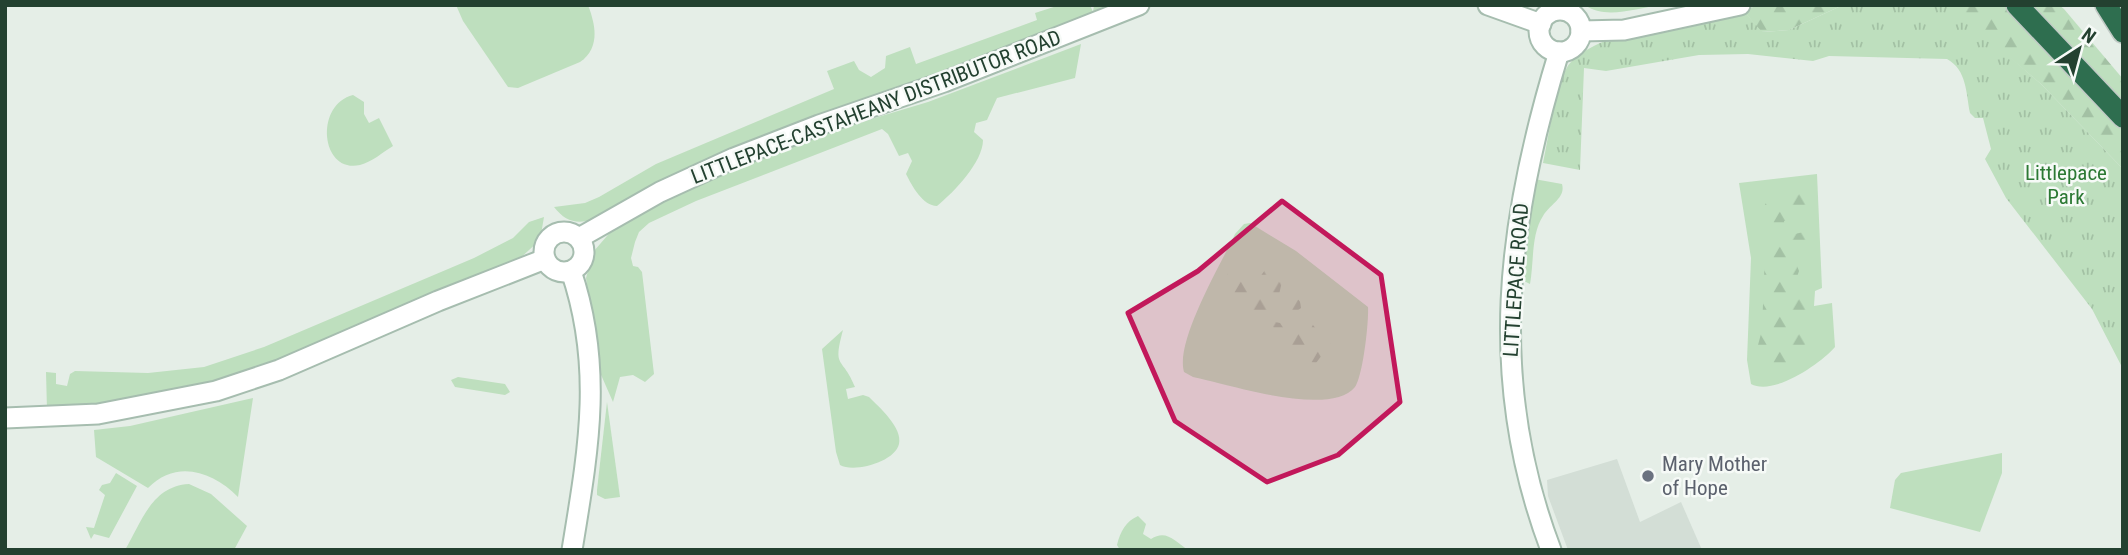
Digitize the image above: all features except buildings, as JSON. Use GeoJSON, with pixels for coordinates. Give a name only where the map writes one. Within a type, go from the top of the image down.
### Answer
{"type":"FeatureCollection","features":[{"type":"Feature","properties":{"kind":"highway"},"geometry":{"type":"LineString","coordinates":[[2017,5],[2123,117]]}},
{"type":"Feature","properties":{"kind":"highway"},"geometry":{"type":"LineString","coordinates":[[2106,5],[2123,32]]}},
{"type":"Feature","properties":{"kind":"street","name":"LITTLEPACE-CASTAHEANY DISTRIBUTOR ROAD"},"geometry":{"type":"LineString","coordinates":[[579,238],[660,192],[734,158],[819,125],[944,82],[1139,5]]}},
{"type":"Feature","properties":{"kind":"street"},"geometry":{"type":"LineString","coordinates":[[1488,5],[1541,24]]}},
{"type":"Feature","properties":{"kind":"street"},"geometry":{"type":"LineString","coordinates":[[1581,31],[1624,30],[1740,5]]}},
{"type":"Feature","properties":{"kind":"street"},"geometry":{"type":"LineString","coordinates":[[1562,10],[1574,15],[1581,31],[1576,44],[1559,51],[1543,42],[1541,24],[1549,13],[1562,10]]}},
{"type":"Feature","properties":{"kind":"street","name":"LITTLEPACE ROAD"},"geometry":{"type":"LineString","coordinates":[[1550,550],[1536,507],[1519,434],[1513,390],[1510,324],[1520,203],[1538,121],[1559,51]]}},
{"type":"Feature","properties":{"kind":"street"},"geometry":{"type":"LineString","coordinates":[[563,232],[579,238],[584,257],[571,271],[553,269],[545,259],[544,246],[551,236],[563,232]]}},
{"type":"Feature","properties":{"kind":"street"},"geometry":{"type":"LineString","coordinates":[[5,418],[99,414],[216,391],[279,370],[438,300],[545,259]]}},
{"type":"Feature","properties":{"kind":"street"},"geometry":{"type":"LineString","coordinates":[[571,271],[585,320],[592,395],[585,480],[572,550]]}},
{"type":"Feature","properties":{"kind":"highlighted area"},"geometry":{"type":"Polygon","coordinates":[[[1282,201],[1381,275],[1400,402],[1338,455],[1267,482],[1175,421],[1128,313],[1198,271],[1282,201]]]}},
{"type":"Feature","properties":{"kind":"shaded area"},"geometry":{"type":"Polygon","coordinates":[[[1617,459],[1640,522],[1681,502],[1702,550],[1568,550],[1548,496],[1547,480],[1617,459]]]}},
{"type":"Feature","properties":{"kind":"green space"},"geometry":{"type":"Polygon","coordinates":[[[456,5],[588,5],[594,29],[591,50],[580,62],[518,88],[508,87],[463,21],[456,5]]]}},
{"type":"Feature","properties":{"kind":"green space"},"geometry":{"type":"Polygon","coordinates":[[[1060,5],[1090,5],[1093,12],[1094,5],[1112,5],[740,147],[592,220],[571,220],[562,216],[554,207],[585,203],[656,164],[834,89],[827,71],[854,61],[859,70],[871,77],[885,68],[886,56],[910,47],[916,64],[1037,20],[1035,13],[1060,5]]]}},
{"type":"Feature","properties":{"kind":"green space"},"geometry":{"type":"Polygon","coordinates":[[[1585,5],[1660,5],[1602,12],[1585,5]]]}},
{"type":"Feature","properties":{"kind":"green space"},"geometry":{"type":"Polygon","coordinates":[[[1760,5],[1843,5],[1789,30],[1761,32],[1743,10],[1760,5]]]}},
{"type":"Feature","properties":{"kind":"green space","name":"Littlepace Park"},"geometry":{"type":"Polygon","coordinates":[[[1843,5],[1953,7],[2041,84],[2123,169],[2123,369],[2092,309],[2006,198],[1985,159],[1991,149],[1983,118],[1975,118],[1970,113],[1962,76],[1947,59],[1829,56],[1813,61],[1748,54],[1699,55],[1606,71],[1584,68],[1580,170],[1543,163],[1561,80],[1571,62],[1589,49],[1609,39],[1743,10],[1762,32],[1789,30],[1843,5]]]}},
{"type":"Feature","properties":{"kind":"green space"},"geometry":{"type":"Polygon","coordinates":[[[1947,5],[2009,5],[2123,127],[2123,169],[2041,84],[1947,5]]]}},
{"type":"Feature","properties":{"kind":"green space"},"geometry":{"type":"Polygon","coordinates":[[[2024,5],[2059,5],[2064,9],[2123,79],[2123,109],[2024,5]]]}},
{"type":"Feature","properties":{"kind":"green space"},"geometry":{"type":"Polygon","coordinates":[[[1081,44],[1075,78],[997,98],[987,120],[976,123],[974,132],[983,140],[982,149],[973,167],[937,206],[927,203],[915,189],[906,174],[912,161],[908,153],[899,156],[888,134],[882,129],[696,201],[649,223],[639,232],[631,258],[633,266],[642,272],[654,374],[645,382],[633,375],[620,377],[613,402],[598,368],[586,278],[594,251],[613,229],[683,189],[778,147],[928,102],[1081,44]]]}},
{"type":"Feature","properties":{"kind":"green space"},"geometry":{"type":"Polygon","coordinates":[[[353,95],[364,102],[364,114],[369,123],[379,118],[393,146],[360,165],[347,165],[337,159],[330,149],[327,137],[332,111],[341,101],[353,95]]]}},
{"type":"Feature","properties":{"kind":"green space"},"geometry":{"type":"Polygon","coordinates":[[[1817,174],[1822,288],[1815,291],[1814,306],[1832,303],[1835,347],[1819,362],[1796,376],[1772,386],[1761,387],[1751,384],[1747,360],[1751,258],[1739,183],[1817,174]]]}},
{"type":"Feature","properties":{"kind":"green space"},"geometry":{"type":"Polygon","coordinates":[[[1534,179],[1562,184],[1563,189],[1560,197],[1539,223],[1530,284],[1518,278],[1534,179]]]}},
{"type":"Feature","properties":{"kind":"green space"},"geometry":{"type":"Polygon","coordinates":[[[1798,183],[1809,195],[1812,205],[1795,218],[1784,221],[1786,236],[1808,231],[1807,253],[1796,263],[1799,271],[1795,283],[1807,284],[1806,318],[1811,333],[1793,370],[1764,371],[1760,364],[1763,348],[1758,345],[1762,330],[1765,252],[1771,235],[1765,225],[1765,204],[1798,183]]]}},
{"type":"Feature","properties":{"kind":"green space"},"geometry":{"type":"Polygon","coordinates":[[[544,217],[540,240],[517,261],[242,375],[138,402],[47,410],[46,372],[56,373],[56,384],[67,386],[70,374],[75,371],[148,373],[204,367],[264,347],[474,258],[513,238],[529,222],[544,217]]]}},
{"type":"Feature","properties":{"kind":"green space"},"geometry":{"type":"Polygon","coordinates":[[[1250,223],[1296,251],[1368,307],[1361,372],[1355,387],[1342,396],[1324,400],[1278,396],[1193,377],[1184,372],[1183,358],[1192,323],[1235,234],[1244,224],[1250,223]]]}},
{"type":"Feature","properties":{"kind":"green space"},"geometry":{"type":"Polygon","coordinates":[[[1251,260],[1254,271],[1242,278],[1246,287],[1254,285],[1268,266],[1280,266],[1283,277],[1278,299],[1289,292],[1300,301],[1301,308],[1290,316],[1281,313],[1280,306],[1270,321],[1280,323],[1286,332],[1293,333],[1302,314],[1331,343],[1316,363],[1299,361],[1293,364],[1295,352],[1284,345],[1273,327],[1263,325],[1259,315],[1248,315],[1244,309],[1255,306],[1252,292],[1240,311],[1228,312],[1228,299],[1232,293],[1222,297],[1219,285],[1230,284],[1227,272],[1251,260]]]}},
{"type":"Feature","properties":{"kind":"green space"},"geometry":{"type":"Polygon","coordinates":[[[843,330],[840,362],[855,387],[846,389],[848,399],[863,395],[869,397],[889,418],[899,438],[896,450],[890,456],[864,467],[840,465],[836,452],[822,349],[843,330]]]}},
{"type":"Feature","properties":{"kind":"green space"},"geometry":{"type":"Polygon","coordinates":[[[458,377],[505,384],[510,392],[505,395],[455,387],[451,380],[458,377]]]}},
{"type":"Feature","properties":{"kind":"green space"},"geometry":{"type":"Polygon","coordinates":[[[253,398],[238,497],[217,481],[194,472],[170,474],[148,488],[96,457],[94,430],[130,426],[253,398]]]}},
{"type":"Feature","properties":{"kind":"green space"},"geometry":{"type":"Polygon","coordinates":[[[607,402],[620,497],[605,499],[597,495],[597,490],[607,402]]]}},
{"type":"Feature","properties":{"kind":"green space"},"geometry":{"type":"Polygon","coordinates":[[[2002,453],[2002,473],[1980,532],[1890,508],[1895,480],[1901,473],[2002,453]]]}},
{"type":"Feature","properties":{"kind":"green space"},"geometry":{"type":"Polygon","coordinates":[[[116,473],[137,486],[109,538],[94,534],[91,539],[86,527],[94,528],[105,495],[99,490],[102,485],[110,483],[116,473]]]}},
{"type":"Feature","properties":{"kind":"green space"},"geometry":{"type":"Polygon","coordinates":[[[189,484],[211,494],[247,526],[234,550],[125,550],[157,498],[176,486],[189,484]]]}},
{"type":"Feature","properties":{"kind":"green space"},"geometry":{"type":"Polygon","coordinates":[[[1138,516],[1146,524],[1143,534],[1151,539],[1166,536],[1188,550],[1120,550],[1117,545],[1122,531],[1138,516]]]}},
{"type":"Feature","properties":{"kind":"place","name":"Mary Mother of Hope"},"geometry":{"type":"Point","coordinates":[1648,476]}}]}
